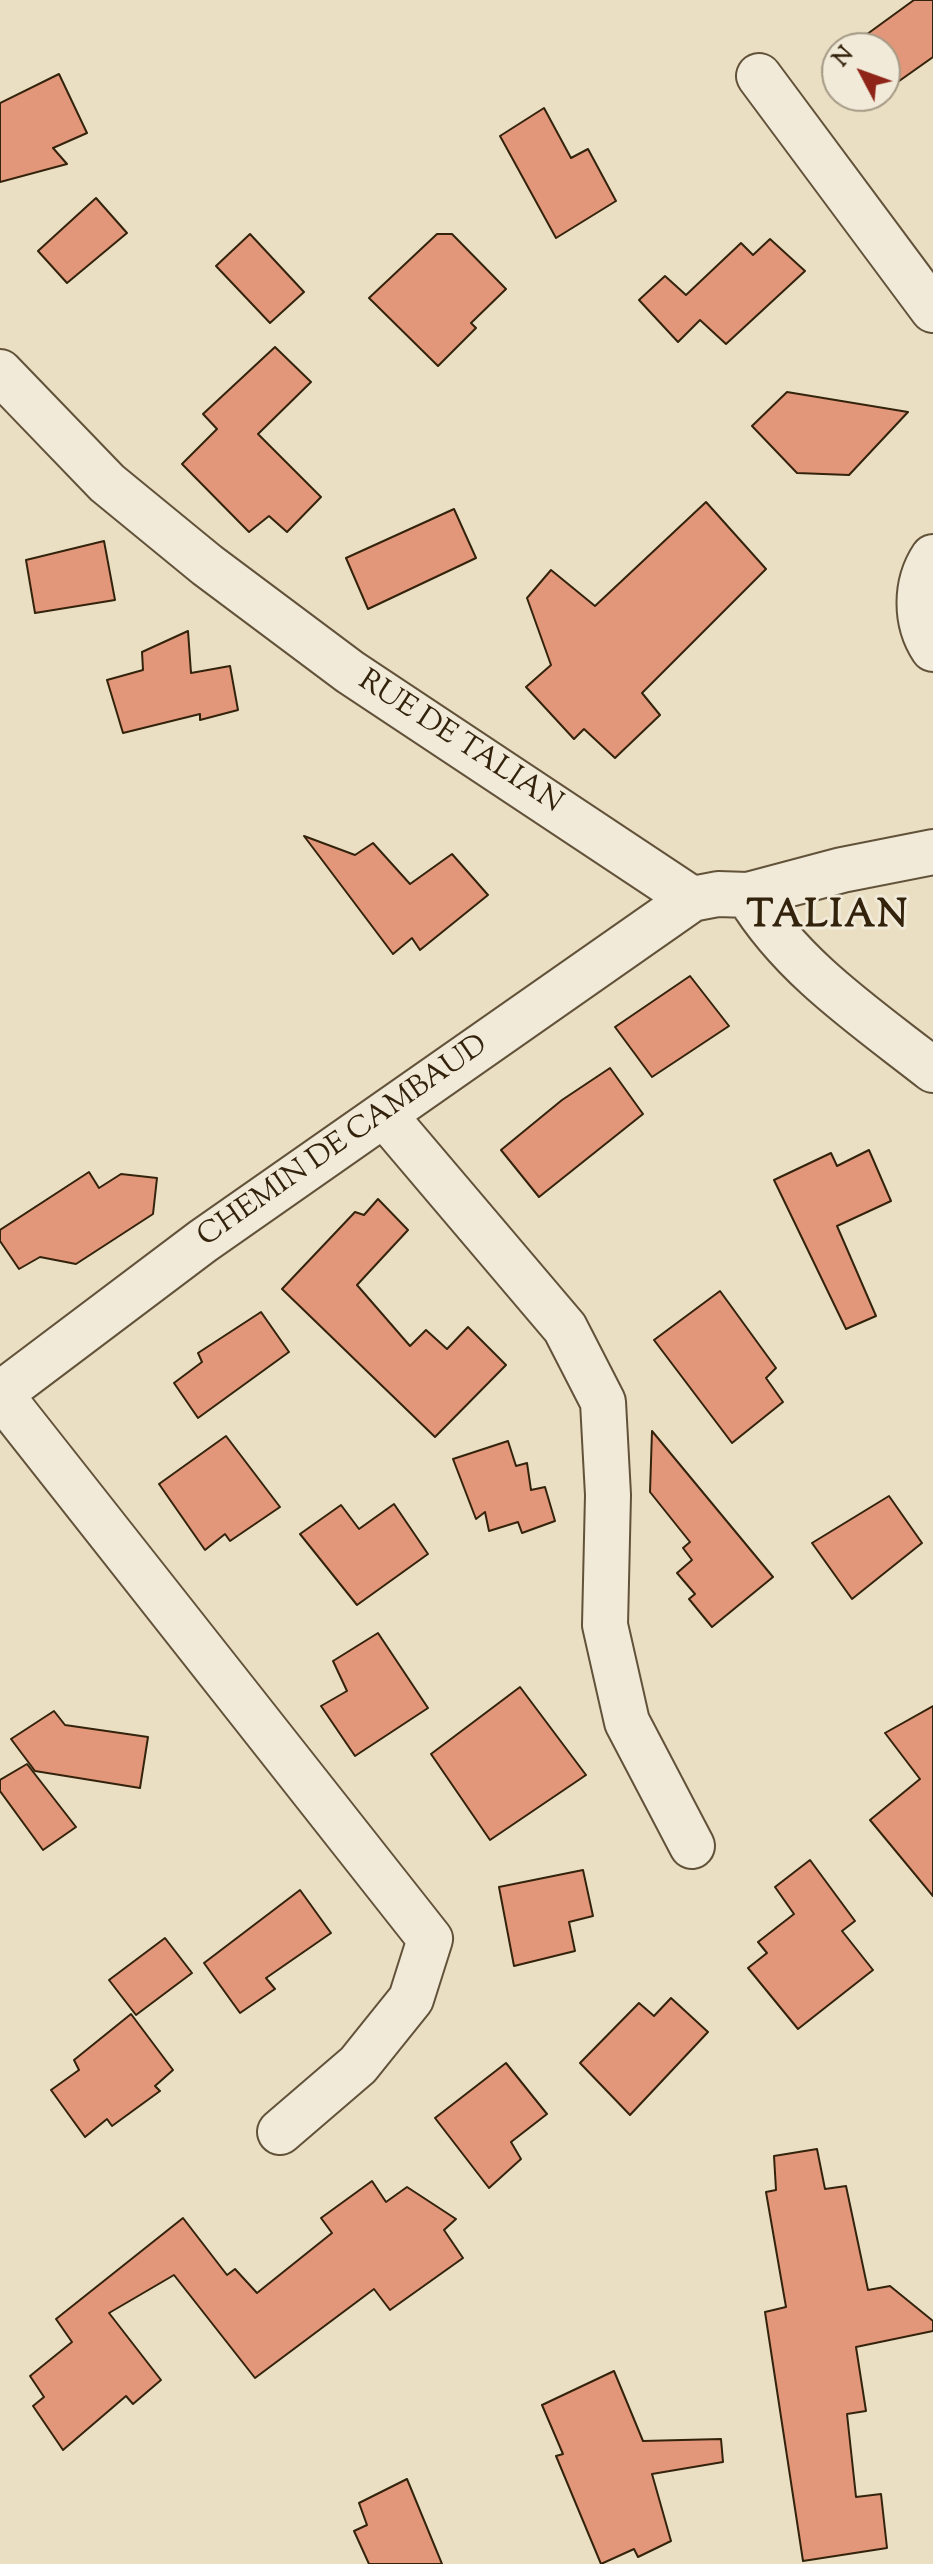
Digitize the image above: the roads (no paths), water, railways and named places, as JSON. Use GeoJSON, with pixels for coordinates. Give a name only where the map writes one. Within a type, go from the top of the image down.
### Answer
{"type":"FeatureCollection","features":[{"type":"Feature","properties":{"kind":"street"},"geometry":{"type":"LineString","coordinates":[[759,76],[933,310]]}},
{"type":"Feature","properties":{"kind":"street","name":"RUE DE TALIAN"},"geometry":{"type":"LineString","coordinates":[[0,372],[107,483],[207,565],[350,672],[692,899]]}},
{"type":"Feature","properties":{"kind":"street"},"geometry":{"type":"LineString","coordinates":[[933,557],[920,576],[922,632],[933,649]]}},
{"type":"Feature","properties":{"kind":"street"},"geometry":{"type":"LineString","coordinates":[[692,899],[718,894],[748,895],[842,870],[933,852]]}},
{"type":"Feature","properties":{"kind":"street"},"geometry":{"type":"LineString","coordinates":[[748,895],[767,928],[828,987],[933,1070]]}},
{"type":"Feature","properties":{"kind":"street","name":"CHEMIN DE CAMBAUD"},"geometry":{"type":"LineString","coordinates":[[0,1394],[203,1241],[692,899]]}},
{"type":"Feature","properties":{"kind":"street"},"geometry":{"type":"LineString","coordinates":[[385,1116],[565,1328],[603,1402],[608,1495],[605,1625],[627,1722],[692,1846]]}},
{"type":"Feature","properties":{"kind":"street"},"geometry":{"type":"LineString","coordinates":[[0,1394],[430,1939],[411,1999],[358,2065],[280,2132]]}},
{"type":"Feature","properties":{"kind":"district","name":"TALIAN"},"geometry":{"type":"Point","coordinates":[828,920]}}]}
